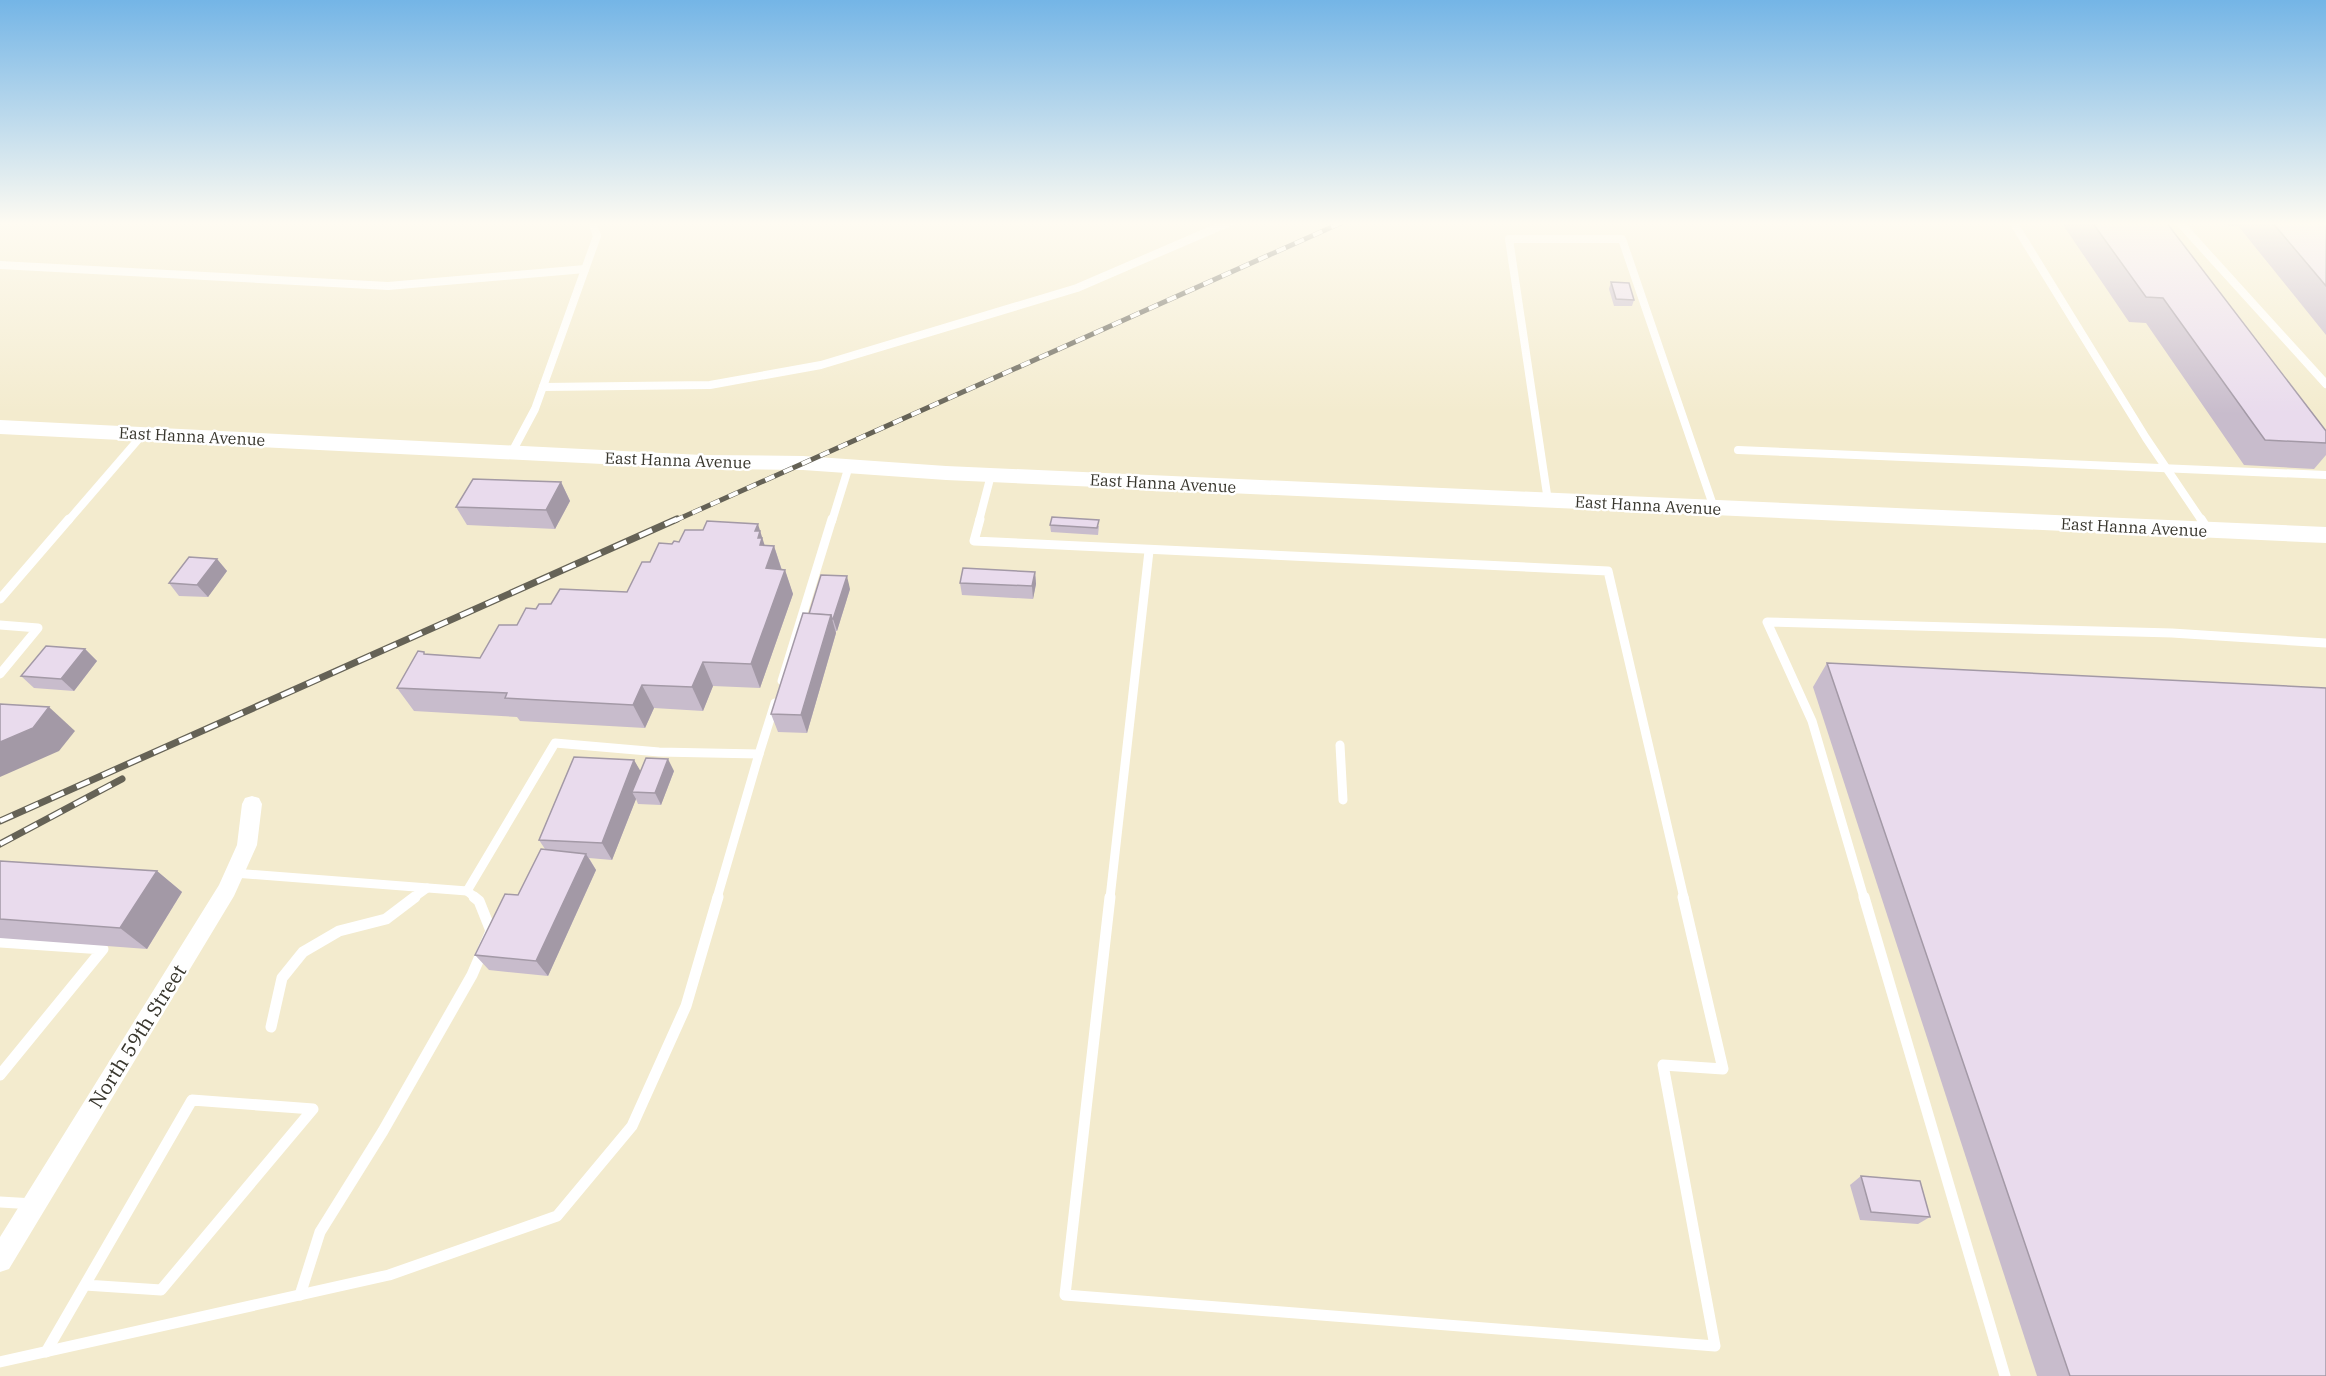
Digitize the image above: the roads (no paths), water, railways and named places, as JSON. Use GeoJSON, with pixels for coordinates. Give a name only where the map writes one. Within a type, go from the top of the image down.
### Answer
{"type":"FeatureCollection","features":[{"type":"Feature","properties":{"kind":"street","name":"East Hanna Avenue"},"geometry":{"type":"LineString","coordinates":[[0,427],[702,462],[803,463],[991,475],[2326,535]]}},
{"type":"Feature","properties":{"kind":"street","name":"North 59th Street"},"geometry":{"type":"LineString","coordinates":[[0,1260],[227,890],[247,845],[252,804]]}},
{"type":"Feature","properties":{"kind":"lane"},"geometry":{"type":"LineString","coordinates":[[512,453],[535,408],[579,286]]}},
{"type":"Feature","properties":{"kind":"lane"},"geometry":{"type":"LineString","coordinates":[[543,387],[710,385],[821,365],[1081,286]]}},
{"type":"Feature","properties":{"kind":"lane"},"geometry":{"type":"LineString","coordinates":[[1516,286],[1548,501]]}},
{"type":"Feature","properties":{"kind":"lane"},"geometry":{"type":"LineString","coordinates":[[1638,286],[1714,508]]}},
{"type":"Feature","properties":{"kind":"lane"},"geometry":{"type":"LineString","coordinates":[[2053,286],[2166,470],[2208,530]]}},
{"type":"Feature","properties":{"kind":"lane"},"geometry":{"type":"LineString","coordinates":[[2237,286],[2326,384]]}},
{"type":"Feature","properties":{"kind":"lane"},"geometry":{"type":"LineString","coordinates":[[1,596],[142,434]]}},
{"type":"Feature","properties":{"kind":"lane"},"geometry":{"type":"LineString","coordinates":[[1738,450],[2166,470],[2326,475]]}},
{"type":"Feature","properties":{"kind":"lane"},"geometry":{"type":"LineString","coordinates":[[0,1362],[389,1275],[557,1216],[632,1126],[686,1006],[759,754],[849,466]]}},
{"type":"Feature","properties":{"kind":"lane"},"geometry":{"type":"LineString","coordinates":[[991,475],[974,541],[1608,571],[1724,1069],[1663,1065],[1715,1346],[1065,1295],[1149,551]]}},
{"type":"Feature","properties":{"kind":"lane"},"geometry":{"type":"LineString","coordinates":[[2005,1376],[1812,721],[1767,622],[2172,633],[2326,643]]}},
{"type":"Feature","properties":{"kind":"lane"},"geometry":{"type":"LineString","coordinates":[[0,625],[38,628],[0,674]]}},
{"type":"Feature","properties":{"kind":"lane"},"geometry":{"type":"LineString","coordinates":[[467,891],[555,743],[659,752],[759,754]]}},
{"type":"Feature","properties":{"kind":"lane"},"geometry":{"type":"LineString","coordinates":[[1340,746],[1343,800]]}},
{"type":"Feature","properties":{"kind":"lane"},"geometry":{"type":"LineString","coordinates":[[234,873],[467,891],[479,901],[490,931],[472,975],[384,1131],[320,1232],[300,1295]]}},
{"type":"Feature","properties":{"kind":"lane"},"geometry":{"type":"LineString","coordinates":[[271,1027],[282,978],[303,952],[339,931],[386,920],[427,888]]}},
{"type":"Feature","properties":{"kind":"lane"},"geometry":{"type":"LineString","coordinates":[[0,942],[103,949],[0,1075]]}},
{"type":"Feature","properties":{"kind":"lane"},"geometry":{"type":"LineString","coordinates":[[46,1352],[192,1100],[313,1109],[160,1290],[85,1285]]}},
{"type":"Feature","properties":{"kind":"lane"},"geometry":{"type":"LineString","coordinates":[[0,1202],[34,1204]]}},
{"type":"Feature","properties":{"kind":"railway"},"geometry":{"type":"LineString","coordinates":[[674,521],[1199,286]]}},
{"type":"Feature","properties":{"kind":"railway"},"geometry":{"type":"LineString","coordinates":[[0,821],[677,519]]}},
{"type":"Feature","properties":{"kind":"railway"},"geometry":{"type":"LineString","coordinates":[[0,844],[122,779]]}}]}
